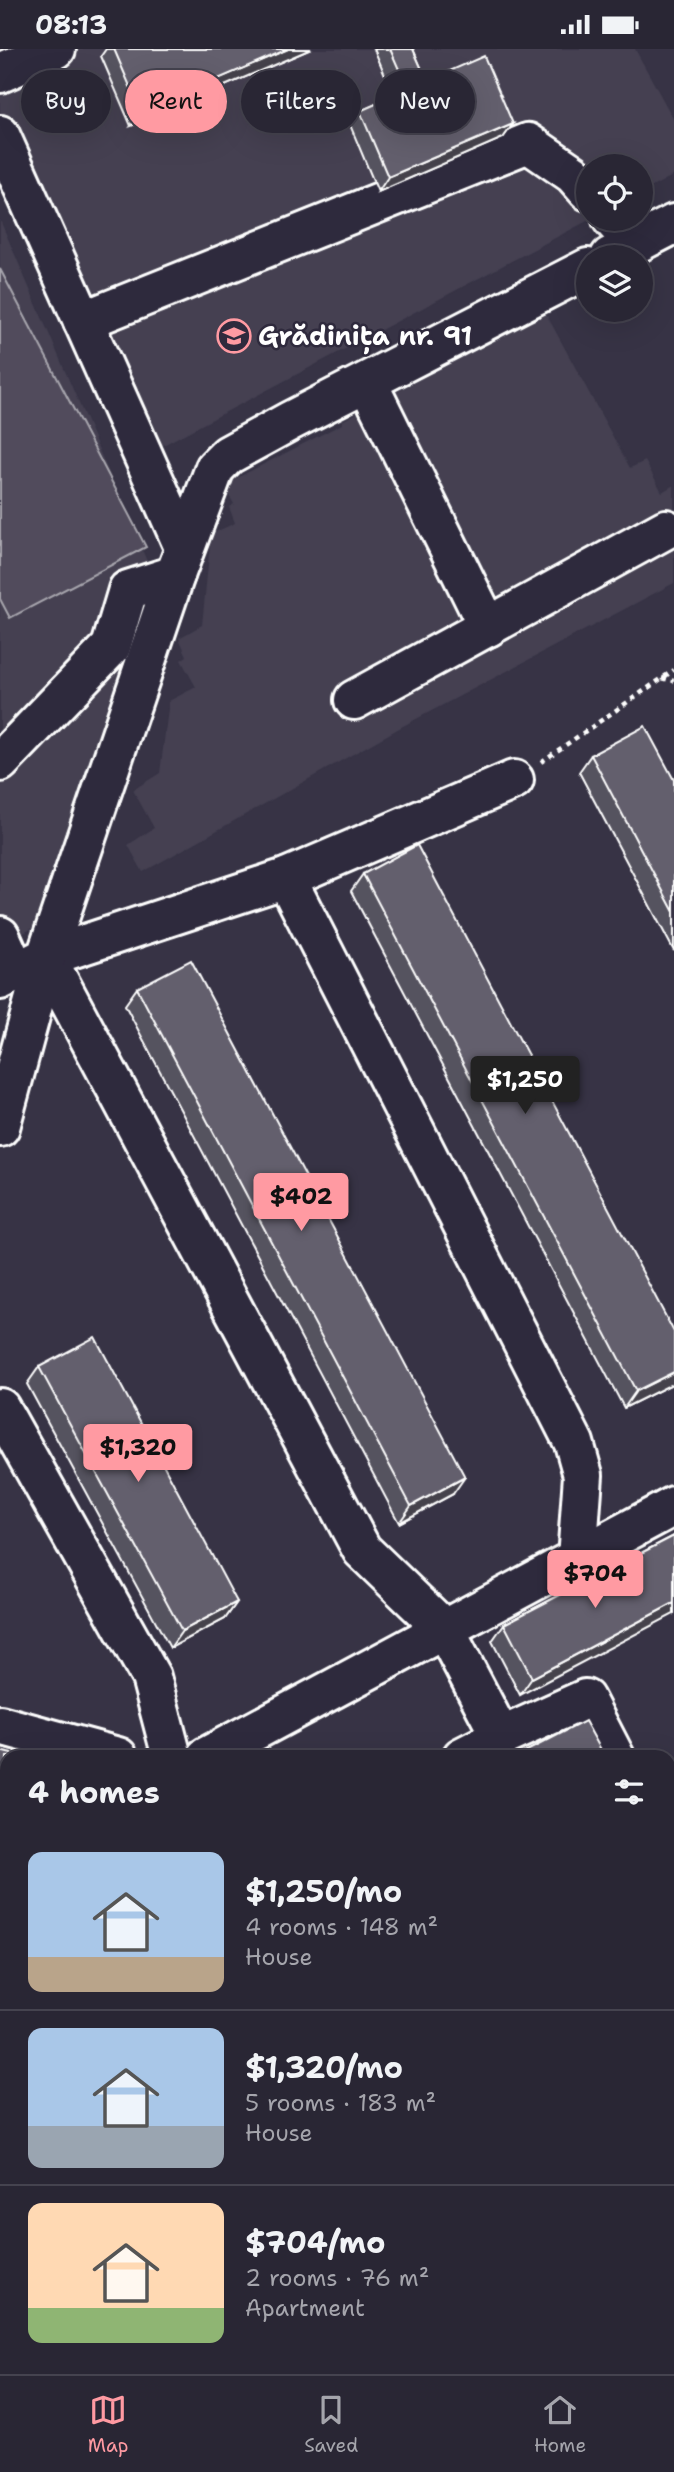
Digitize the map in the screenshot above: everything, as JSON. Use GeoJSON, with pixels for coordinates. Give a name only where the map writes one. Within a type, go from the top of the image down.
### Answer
{"type":"FeatureCollection","features":[{"type":"Feature","properties":{"kind":"main road"},"geometry":{"type":"LineString","coordinates":[[0,73],[56,49]]}},
{"type":"Feature","properties":{"kind":"main road"},"geometry":{"type":"LineString","coordinates":[[0,135],[83,321],[179,561]]}},
{"type":"Feature","properties":{"kind":"main road"},"geometry":{"type":"LineString","coordinates":[[83,321],[528,143],[576,177]]}},
{"type":"Feature","properties":{"kind":"main road"},"geometry":{"type":"LineString","coordinates":[[619,240],[674,225]]}},
{"type":"Feature","properties":{"kind":"main road"},"geometry":{"type":"LineString","coordinates":[[0,1127],[21,970],[215,468],[228,455],[576,274]]}},
{"type":"Feature","properties":{"kind":"main road"},"geometry":{"type":"LineString","coordinates":[[367,382],[488,627]]}},
{"type":"Feature","properties":{"kind":"main road"},"geometry":{"type":"LineString","coordinates":[[354,700],[666,529]]}},
{"type":"Feature","properties":{"kind":"main road"},"geometry":{"type":"LineString","coordinates":[[0,762],[111,647],[128,590],[179,561]]}},
{"type":"Feature","properties":{"kind":"main road"},"geometry":{"type":"LineString","coordinates":[[21,970],[286,878],[514,780]]}},
{"type":"Feature","properties":{"kind":"main road"},"geometry":{"type":"LineString","coordinates":[[286,878],[574,1443],[583,1475],[577,1559]]}},
{"type":"Feature","properties":{"kind":"main road"},"geometry":{"type":"LineString","coordinates":[[0,936],[362,1550],[445,1630],[501,1737]]}},
{"type":"Feature","properties":{"kind":"main road"},"geometry":{"type":"LineString","coordinates":[[0,1408],[151,1678],[170,1750]]}},
{"type":"Feature","properties":{"kind":"main road"},"geometry":{"type":"LineString","coordinates":[[219,1750],[674,1506]]}},
{"type":"Feature","properties":{"kind":"main road"},"geometry":{"type":"LineString","coordinates":[[476,1750],[585,1699],[611,1750]]}},
{"type":"Feature","properties":{"kind":"main road"},"geometry":{"type":"LineString","coordinates":[[0,1725],[92,1750]]}},
{"type":"Feature","properties":{"kind":"path"},"geometry":{"type":"LineString","coordinates":[[514,780],[674,670]]}},
{"type":"Feature","properties":{"kind":"path"},"geometry":{"type":"LineString","coordinates":[[663,678],[674,681]]}},
{"type":"Feature","properties":{"kind":"shaded area","name":"Grădinița nr. 91"},"geometry":{"type":"Polygon","coordinates":[[[0,49],[635,49],[674,120],[674,175],[653,186],[653,154],[576,154],[576,227],[150,452],[0,122],[0,49]]]}},
{"type":"Feature","properties":{"kind":"shaded area"},"geometry":{"type":"Polygon","coordinates":[[[0,220],[149,566],[149,591],[45,922],[0,945],[0,220]]]}},
{"type":"Feature","properties":{"kind":"shaded area"},"geometry":{"type":"Polygon","coordinates":[[[0,269],[146,547],[10,618],[0,599],[0,269]]]}},
{"type":"Feature","properties":{"kind":"shaded area"},"geometry":{"type":"Polygon","coordinates":[[[545,312],[630,468],[645,461],[662,492],[674,485],[674,583],[403,726],[143,872],[128,845],[154,828],[133,790],[160,773],[169,701],[196,687],[181,660],[187,656],[179,638],[202,625],[211,534],[235,523],[229,507],[234,504],[227,492],[231,481],[342,424],[342,421],[545,312]]]}},
{"type":"Feature","properties":{"kind":"building"},"geometry":{"type":"Polygon","coordinates":[[[114,49],[288,49],[227,75],[227,70],[125,70],[125,75],[114,49]]]}},
{"type":"Feature","properties":{"kind":"building"},"geometry":{"type":"Polygon","coordinates":[[[390,49],[413,49],[422,70],[399,70],[390,49]]]}},
{"type":"Feature","properties":{"kind":"building"},"geometry":{"type":"Polygon","coordinates":[[[484,56],[513,124],[388,177],[361,111],[375,104],[375,133],[475,133],[475,70],[452,70],[484,56]]]}},
{"type":"Feature","properties":{"kind":"building"},"geometry":{"type":"Polygon","coordinates":[[[645,726],[674,780],[674,912],[591,755],[645,726]]]}},
{"type":"Feature","properties":{"kind":"building"},"geometry":{"type":"Polygon","coordinates":[[[417,845],[674,1332],[674,1372],[636,1391],[363,874],[417,845]]]}},
{"type":"Feature","properties":{"kind":"building"},"geometry":{"type":"Polygon","coordinates":[[[191,960],[465,1477],[411,1506],[137,988],[191,960]]]}},
{"type":"Feature","properties":{"kind":"building"},"geometry":{"type":"Polygon","coordinates":[[[95,1337],[237,1602],[182,1631],[39,1367],[95,1337]]]}},
{"type":"Feature","properties":{"kind":"building"},"geometry":{"type":"Polygon","coordinates":[[[674,1536],[674,1603],[532,1678],[504,1624],[674,1536]]]}},
{"type":"Feature","properties":{"kind":"building"},"geometry":{"type":"Polygon","coordinates":[[[585,1721],[601,1750],[529,1750],[585,1721]]]}},
{"type":"Feature","properties":{"kind":"place","name":"Grădinița nr. 91"},"geometry":{"type":"Point","coordinates":[234,336]}}]}
